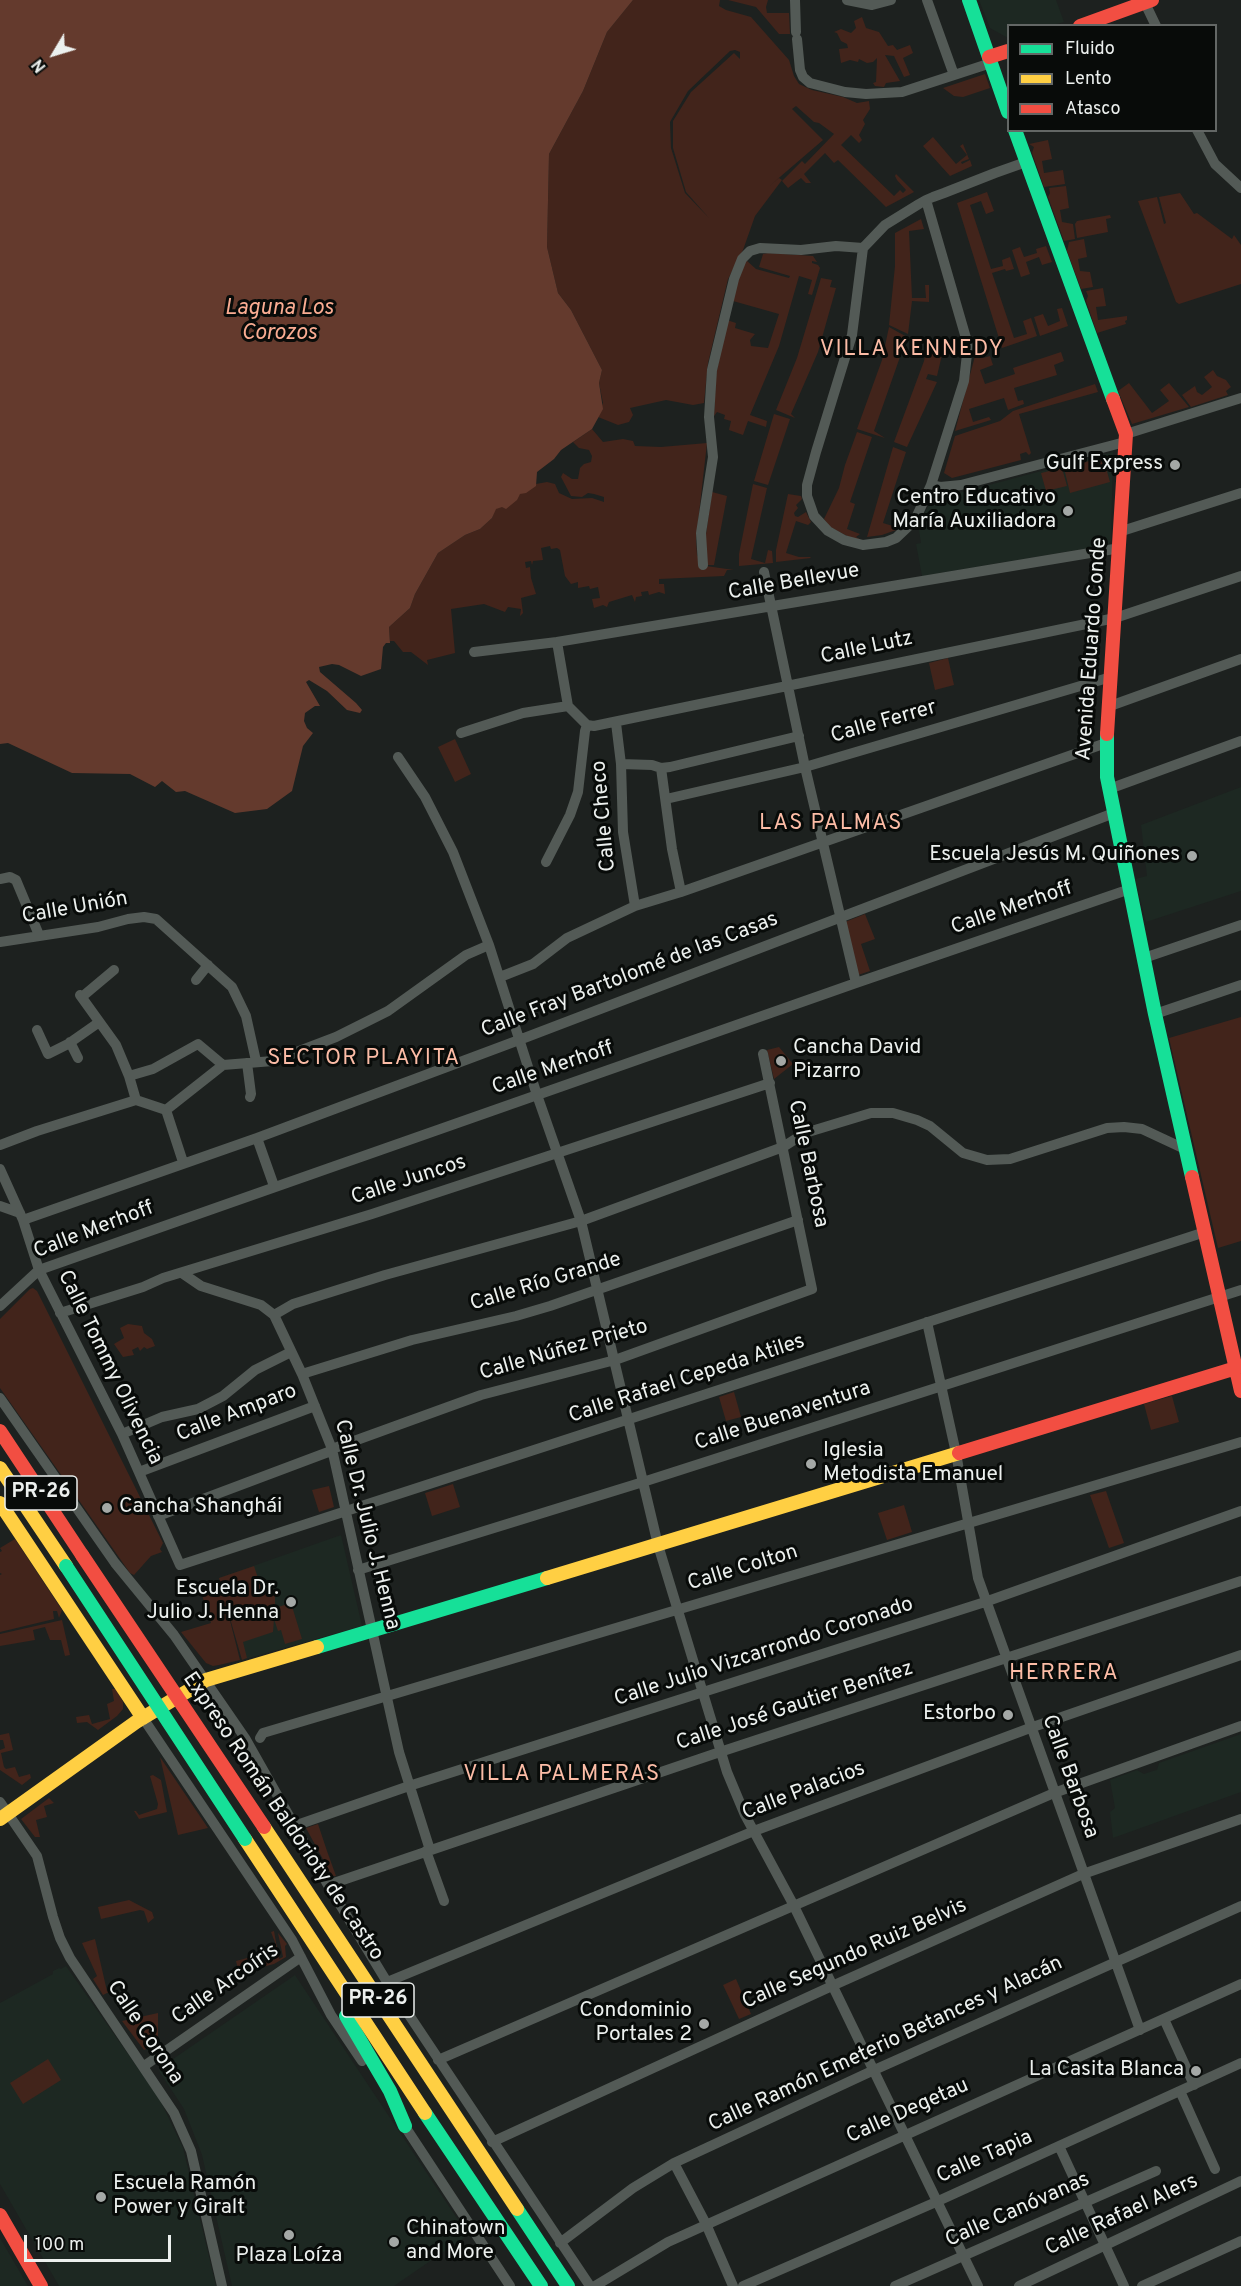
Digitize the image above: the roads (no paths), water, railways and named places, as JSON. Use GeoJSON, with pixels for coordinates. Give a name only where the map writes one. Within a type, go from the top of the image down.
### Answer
{"type":"FeatureCollection","features":[{"type":"Feature","properties":{"kind":"main road"},"geometry":{"type":"LineString","coordinates":[[969,0],[1007,109]]}},
{"type":"Feature","properties":{"kind":"main road"},"geometry":{"type":"LineString","coordinates":[[1087,24],[1149,5]]}},
{"type":"Feature","properties":{"kind":"main road"},"geometry":{"type":"LineString","coordinates":[[990,60],[1007,52]]}},
{"type":"Feature","properties":{"kind":"main road","name":"Avenida Eduardo Conde"},"geometry":{"type":"LineString","coordinates":[[1016,132],[1126,438],[1122,531],[1106,743],[1108,789],[1155,1014],[1241,1391]]}},
{"type":"Feature","properties":{"kind":"main road"},"geometry":{"type":"LineString","coordinates":[[3,1811],[143,1718],[206,1680],[658,1545],[1236,1368]]}},
{"type":"Feature","properties":{"kind":"main road","name":"Expreso Román Baldorioty de Castro"},"geometry":{"type":"LineString","coordinates":[[0,1431],[567,2286]]}},
{"type":"Feature","properties":{"kind":"main road","name":"Expreso Román Baldorioty de Castro"},"geometry":{"type":"LineString","coordinates":[[0,1468],[337,1981],[541,2286]]}},
{"type":"Feature","properties":{"kind":"main road"},"geometry":{"type":"LineString","coordinates":[[0,1503],[143,1718]]}},
{"type":"Feature","properties":{"kind":"main road"},"geometry":{"type":"LineString","coordinates":[[337,1981],[342,2010],[390,2091],[405,2126]]}},
{"type":"Feature","properties":{"kind":"main road"},"geometry":{"type":"LineString","coordinates":[[0,2215],[41,2286]]}},
{"type":"Feature","properties":{"kind":"street"},"geometry":{"type":"LineString","coordinates":[[795,0],[800,70],[803,77],[810,83],[820,87],[866,94],[902,92],[990,60]]}},
{"type":"Feature","properties":{"kind":"street"},"geometry":{"type":"LineString","coordinates":[[847,0],[872,5],[891,0]]}},
{"type":"Feature","properties":{"kind":"street"},"geometry":{"type":"LineString","coordinates":[[927,0],[954,75]]}},
{"type":"Feature","properties":{"kind":"street"},"geometry":{"type":"LineString","coordinates":[[1149,5],[1149,24]]}},
{"type":"Feature","properties":{"kind":"street"},"geometry":{"type":"LineString","coordinates":[[1149,5],[1155,24]]}},
{"type":"Feature","properties":{"kind":"street"},"geometry":{"type":"LineString","coordinates":[[1198,132],[1215,164],[1241,188]]}},
{"type":"Feature","properties":{"kind":"street"},"geometry":{"type":"LineString","coordinates":[[926,200],[968,345],[963,381],[931,485],[919,514],[896,538],[873,545],[854,543],[835,535],[820,523],[808,503],[807,485],[852,335],[863,248],[885,225],[926,200],[1026,162]]}},
{"type":"Feature","properties":{"kind":"street"},"geometry":{"type":"LineString","coordinates":[[703,565],[701,532],[713,457],[709,417],[712,370],[732,287],[742,260],[750,251],[760,248],[801,250],[836,246],[863,248]]}},
{"type":"Feature","properties":{"kind":"street"},"geometry":{"type":"LineString","coordinates":[[931,485],[940,487],[961,485],[1126,438],[1241,398]]}},
{"type":"Feature","properties":{"kind":"street"},"geometry":{"type":"LineString","coordinates":[[1122,531],[1241,493]]}},
{"type":"Feature","properties":{"kind":"street","name":"Calle Bellevue"},"geometry":{"type":"LineString","coordinates":[[474,652],[557,642],[1120,548]]}},
{"type":"Feature","properties":{"kind":"street"},"geometry":{"type":"LineString","coordinates":[[764,572],[805,767],[856,983]]}},
{"type":"Feature","properties":{"kind":"street","name":"Calle Lutz"},"geometry":{"type":"LineString","coordinates":[[587,725],[616,723],[1115,618],[1241,576]]}},
{"type":"Feature","properties":{"kind":"street"},"geometry":{"type":"LineString","coordinates":[[546,862],[570,815],[578,792],[587,725],[568,706],[557,642]]}},
{"type":"Feature","properties":{"kind":"street"},"geometry":{"type":"LineString","coordinates":[[1110,706],[1241,659]]}},
{"type":"Feature","properties":{"kind":"street","name":"Calle Ferrer"},"geometry":{"type":"LineString","coordinates":[[666,798],[805,767],[1111,676]]}},
{"type":"Feature","properties":{"kind":"street"},"geometry":{"type":"LineString","coordinates":[[461,733],[523,712],[568,706]]}},
{"type":"Feature","properties":{"kind":"street","name":"Calle Checo"},"geometry":{"type":"LineString","coordinates":[[616,723],[621,764],[623,832],[635,906]]}},
{"type":"Feature","properties":{"kind":"street"},"geometry":{"type":"LineString","coordinates":[[621,764],[652,765],[661,768],[799,736]]}},
{"type":"Feature","properties":{"kind":"street"},"geometry":{"type":"LineString","coordinates":[[1108,789],[1241,741]]}},
{"type":"Feature","properties":{"kind":"street"},"geometry":{"type":"LineString","coordinates":[[500,977],[533,964],[567,939],[635,906],[681,892],[1106,743]]}},
{"type":"Feature","properties":{"kind":"street"},"geometry":{"type":"LineString","coordinates":[[398,756],[425,797],[453,852],[489,945],[537,1095],[581,1221],[658,1545],[720,1752],[736,1796],[793,1905],[978,2286]]}},
{"type":"Feature","properties":{"kind":"street"},"geometry":{"type":"LineString","coordinates":[[661,768],[672,849],[681,892]]}},
{"type":"Feature","properties":{"kind":"street","name":"Calle Fray Bartolomé de las Casas"},"geometry":{"type":"LineString","coordinates":[[21,1216],[257,1138],[1114,813]]}},
{"type":"Feature","properties":{"kind":"street"},"geometry":{"type":"LineString","coordinates":[[0,879],[10,877],[16,880],[39,935]]}},
{"type":"Feature","properties":{"kind":"street","name":"Calle Merhoff"},"geometry":{"type":"LineString","coordinates":[[0,1306],[39,1270],[274,1186],[1130,889]]}},
{"type":"Feature","properties":{"kind":"street","name":"Calle Unión"},"geometry":{"type":"LineString","coordinates":[[0,942],[98,927],[128,919],[156,919],[232,987],[246,1016],[251,1062],[250,1097]]}},
{"type":"Feature","properties":{"kind":"street"},"geometry":{"type":"LineString","coordinates":[[1144,958],[1241,925]]}},
{"type":"Feature","properties":{"kind":"street"},"geometry":{"type":"LineString","coordinates":[[166,1110],[223,1065],[264,1063],[295,1053],[367,1023],[395,1007],[466,955],[489,945]]}},
{"type":"Feature","properties":{"kind":"street"},"geometry":{"type":"LineString","coordinates":[[196,980],[208,965]]}},
{"type":"Feature","properties":{"kind":"street"},"geometry":{"type":"LineString","coordinates":[[114,970],[82,996],[98,1023],[116,1045],[136,1100]]}},
{"type":"Feature","properties":{"kind":"street"},"geometry":{"type":"LineString","coordinates":[[1155,1014],[1241,985]]}},
{"type":"Feature","properties":{"kind":"street"},"geometry":{"type":"LineString","coordinates":[[37,1030],[48,1054],[98,1023]]}},
{"type":"Feature","properties":{"kind":"street"},"geometry":{"type":"LineString","coordinates":[[70,1042],[78,1058]]}},
{"type":"Feature","properties":{"kind":"street"},"geometry":{"type":"LineString","coordinates":[[129,1076],[153,1069],[198,1044],[223,1065]]}},
{"type":"Feature","properties":{"kind":"street","name":"Calle Barbosa"},"geometry":{"type":"LineString","coordinates":[[763,1054],[798,1220],[809,1287]]}},
{"type":"Feature","properties":{"kind":"street","name":"Calle Juncos"},"geometry":{"type":"LineString","coordinates":[[60,1313],[372,1214],[770,1083]]}},
{"type":"Feature","properties":{"kind":"street"},"geometry":{"type":"LineString","coordinates":[[0,1145],[136,1100],[166,1110]]}},
{"type":"Feature","properties":{"kind":"street"},"geometry":{"type":"LineString","coordinates":[[166,1110],[183,1162]]}},
{"type":"Feature","properties":{"kind":"street"},"geometry":{"type":"LineString","coordinates":[[182,1273],[201,1286],[261,1305],[274,1315],[293,1304],[375,1278],[581,1221],[783,1147],[805,1133],[862,1115],[880,1113],[900,1115],[925,1123],[963,1153],[987,1160],[1010,1159],[1116,1127],[1138,1127],[1187,1150]]}},
{"type":"Feature","properties":{"kind":"street"},"geometry":{"type":"LineString","coordinates":[[257,1138],[274,1186]]}},
{"type":"Feature","properties":{"kind":"street","name":"Calle Tommy Olivencia"},"geometry":{"type":"LineString","coordinates":[[0,1169],[21,1216],[39,1270],[122,1434],[180,1565]]}},
{"type":"Feature","properties":{"kind":"street"},"geometry":{"type":"LineString","coordinates":[[0,1206],[21,1216]]}},
{"type":"Feature","properties":{"kind":"street","name":"Calle Río Grande"},"geometry":{"type":"LineString","coordinates":[[302,1374],[412,1340],[516,1316],[798,1220]]}},
{"type":"Feature","properties":{"kind":"street","name":"Calle Rafael Cepeda Atiles"},"geometry":{"type":"LineString","coordinates":[[180,1565],[1205,1232]]}},
{"type":"Feature","properties":{"kind":"street","name":"Calle Núñez Prieto"},"geometry":{"type":"LineString","coordinates":[[158,1516],[481,1395],[615,1360],[809,1287]]}},
{"type":"Feature","properties":{"kind":"street","name":"Calle Buenaventura"},"geometry":{"type":"LineString","coordinates":[[358,1570],[643,1482],[1241,1290]]}},
{"type":"Feature","properties":{"kind":"street","name":"Calle Dr. Julio J. Henna"},"geometry":{"type":"LineString","coordinates":[[274,1315],[302,1374],[332,1450],[386,1696],[409,1786],[444,1901]]}},
{"type":"Feature","properties":{"kind":"street","name":"Calle Barbosa"},"geometry":{"type":"LineString","coordinates":[[927,1322],[956,1453],[978,1578],[985,1602],[1140,2030]]}},
{"type":"Feature","properties":{"kind":"street"},"geometry":{"type":"LineString","coordinates":[[122,1434],[162,1417],[198,1409],[223,1396],[255,1370],[291,1352]]}},
{"type":"Feature","properties":{"kind":"street"},"geometry":{"type":"LineString","coordinates":[[0,1398],[115,1563],[174,1635],[245,1738],[297,1826],[328,1885],[387,1982],[590,2286]]}},
{"type":"Feature","properties":{"kind":"street","name":"Calle Amparo"},"geometry":{"type":"LineString","coordinates":[[139,1472],[315,1406]]}},
{"type":"Feature","properties":{"kind":"street","name":"Calle Colton"},"geometry":{"type":"LineString","coordinates":[[260,1738],[263,1733],[1241,1442]]}},
{"type":"Feature","properties":{"kind":"street","name":"Calle Julio Vizcarrondo Coronado"},"geometry":{"type":"LineString","coordinates":[[297,1826],[409,1786],[985,1602],[1241,1511]]}},
{"type":"Feature","properties":{"kind":"street","name":"Calle José Gautier Benítez"},"geometry":{"type":"LineString","coordinates":[[328,1885],[720,1752],[1241,1581]]}},
{"type":"Feature","properties":{"kind":"street","name":"Calle Palacios"},"geometry":{"type":"LineString","coordinates":[[387,1982],[754,1831],[1030,1728],[1241,1655]]}},
{"type":"Feature","properties":{"kind":"street"},"geometry":{"type":"LineString","coordinates":[[143,1718],[292,1940],[331,2015],[506,2284]]}},
{"type":"Feature","properties":{"kind":"street"},"geometry":{"type":"LineString","coordinates":[[438,2060],[1054,1793],[1241,1726]]}},
{"type":"Feature","properties":{"kind":"street","name":"Calle Corona"},"geometry":{"type":"LineString","coordinates":[[3,1811],[37,1856],[53,1917],[70,1958],[174,2113],[191,2151],[222,2286]]}},
{"type":"Feature","properties":{"kind":"street","name":"Calle Segundo Ruiz Belvis"},"geometry":{"type":"LineString","coordinates":[[492,2142],[1083,1874],[1241,1819]]}},
{"type":"Feature","properties":{"kind":"street","name":"Calle Ramón Emeterio Betances y Alacán"},"geometry":{"type":"LineString","coordinates":[[560,2243],[633,2188],[674,2163],[872,2071],[1241,1906]]}},
{"type":"Feature","properties":{"kind":"street","name":"Calle Arcoíris"},"geometry":{"type":"LineString","coordinates":[[144,2066],[301,1958]]}},
{"type":"Feature","properties":{"kind":"street","name":"Calle Degetau"},"geometry":{"type":"LineString","coordinates":[[596,2286],[668,2242],[706,2224],[1241,1984]]}},
{"type":"Feature","properties":{"kind":"street"},"geometry":{"type":"LineString","coordinates":[[1164,2019],[1194,2085]]}},
{"type":"Feature","properties":{"kind":"street","name":"Calle Tapia"},"geometry":{"type":"LineString","coordinates":[[743,2286],[936,2202],[1241,2063]]}},
{"type":"Feature","properties":{"kind":"street"},"geometry":{"type":"LineString","coordinates":[[1180,2091],[1215,2169]]}},
{"type":"Feature","properties":{"kind":"street"},"geometry":{"type":"LineString","coordinates":[[1059,2146],[1124,2286]]}},
{"type":"Feature","properties":{"kind":"street"},"geometry":{"type":"LineString","coordinates":[[674,2163],[706,2224],[734,2286]]}},
{"type":"Feature","properties":{"kind":"street","name":"Calle Canóvanas"},"geometry":{"type":"LineString","coordinates":[[895,2286],[1156,2171]]}},
{"type":"Feature","properties":{"kind":"street","name":"Calle Rafael Alers"},"geometry":{"type":"LineString","coordinates":[[1019,2286],[1241,2181]]}},
{"type":"Feature","properties":{"kind":"street"},"geometry":{"type":"LineString","coordinates":[[1142,2286],[1241,2241]]}},
{"type":"Feature","properties":{"kind":"water","name":"Laguna Los Corozos"},"geometry":{"type":"Polygon","coordinates":[[[0,0],[633,0],[607,32],[583,91],[549,154],[547,247],[558,293],[571,310],[602,370],[599,383],[603,409],[592,429],[561,450],[554,459],[537,472],[536,486],[520,494],[517,500],[506,509],[502,507],[496,509],[492,518],[480,529],[465,535],[438,553],[415,594],[410,608],[389,627],[390,643],[386,643],[383,647],[381,669],[361,676],[339,665],[319,667],[320,672],[356,703],[362,710],[360,713],[347,710],[327,691],[309,680],[306,682],[320,706],[315,706],[305,713],[304,721],[313,733],[303,746],[292,791],[267,809],[235,813],[185,791],[176,792],[162,781],[155,787],[130,774],[72,773],[8,743],[0,744],[0,0]]]}},
{"type":"Feature","properties":{"kind":"place","name":"Gulf Express"},"geometry":{"type":"Point","coordinates":[1175,465]}},
{"type":"Feature","properties":{"kind":"place","name":"Centro Educativo María Auxiliadora"},"geometry":{"type":"Point","coordinates":[1068,511]}},
{"type":"Feature","properties":{"kind":"place","name":"Escuela Jesús M. Quiñones"},"geometry":{"type":"Point","coordinates":[1192,856]}},
{"type":"Feature","properties":{"kind":"place","name":"Cancha David Pizarro"},"geometry":{"type":"Point","coordinates":[781,1061]}},
{"type":"Feature","properties":{"kind":"place","name":"Iglesia Metodista Emanuel"},"geometry":{"type":"Point","coordinates":[811,1464]}},
{"type":"Feature","properties":{"kind":"place","name":"Cancha Shanghái"},"geometry":{"type":"Point","coordinates":[107,1508]}},
{"type":"Feature","properties":{"kind":"place","name":"Escuela Dr. Julio J. Henna"},"geometry":{"type":"Point","coordinates":[291,1602]}},
{"type":"Feature","properties":{"kind":"place","name":"Estorbo"},"geometry":{"type":"Point","coordinates":[1008,1715]}},
{"type":"Feature","properties":{"kind":"place","name":"Condominio Portales 2"},"geometry":{"type":"Point","coordinates":[704,2024]}},
{"type":"Feature","properties":{"kind":"place","name":"La Casita Blanca"},"geometry":{"type":"Point","coordinates":[1196,2071]}},
{"type":"Feature","properties":{"kind":"place","name":"Escuela Ramón Power y Giralt"},"geometry":{"type":"Point","coordinates":[101,2197]}},
{"type":"Feature","properties":{"kind":"place","name":"Plaza Loíza"},"geometry":{"type":"Point","coordinates":[289,2235]}},
{"type":"Feature","properties":{"kind":"place","name":"Chinatown and More"},"geometry":{"type":"Point","coordinates":[394,2242]}},
{"type":"Feature","properties":{"kind":"district","name":"VILLA KENNEDY"},"geometry":{"type":"Point","coordinates":[912,351]}},
{"type":"Feature","properties":{"kind":"district","name":"LAS PALMAS"},"geometry":{"type":"Point","coordinates":[831,825]}},
{"type":"Feature","properties":{"kind":"district","name":"SECTOR PLAYITA"},"geometry":{"type":"Point","coordinates":[364,1060]}},
{"type":"Feature","properties":{"kind":"district","name":"HERRERA"},"geometry":{"type":"Point","coordinates":[1064,1675]}},
{"type":"Feature","properties":{"kind":"district","name":"VILLA PALMERAS"},"geometry":{"type":"Point","coordinates":[562,1776]}}]}
